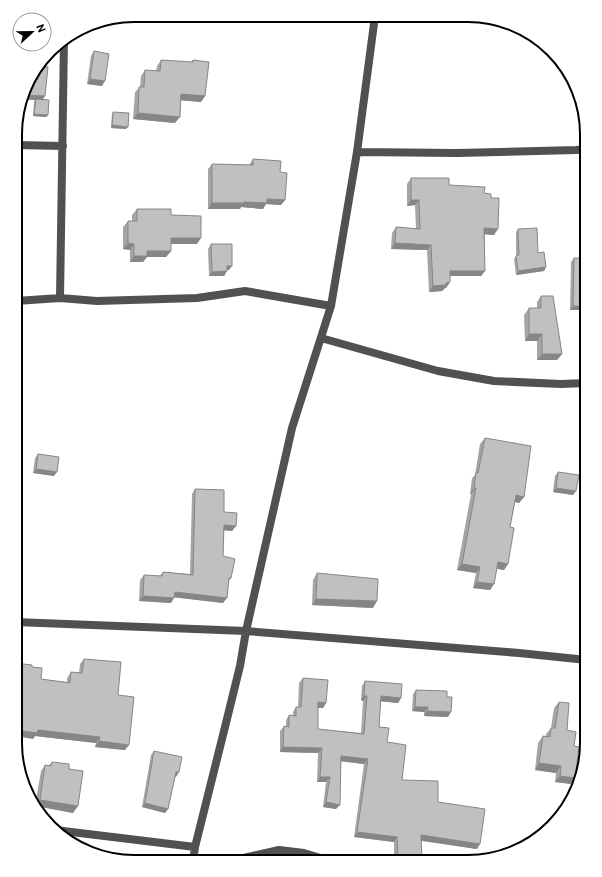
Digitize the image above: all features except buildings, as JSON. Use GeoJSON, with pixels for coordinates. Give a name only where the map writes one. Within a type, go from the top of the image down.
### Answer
{"type":"FeatureCollection","features":[{"type":"Feature","properties":{"kind":"street"},"geometry":{"type":"LineString","coordinates":[[194,855],[240,666],[246,631],[292,428],[331,306],[358,152],[374,22]]}},
{"type":"Feature","properties":{"kind":"street"},"geometry":{"type":"LineString","coordinates":[[60,298],[64,47]]}},
{"type":"Feature","properties":{"kind":"street"},"geometry":{"type":"LineString","coordinates":[[22,145],[63,146]]}},
{"type":"Feature","properties":{"kind":"street"},"geometry":{"type":"LineString","coordinates":[[358,152],[457,153],[580,150]]}},
{"type":"Feature","properties":{"kind":"street"},"geometry":{"type":"LineString","coordinates":[[22,301],[60,298],[97,301],[189,298],[245,291],[331,306]]}},
{"type":"Feature","properties":{"kind":"street"},"geometry":{"type":"LineString","coordinates":[[321,338],[438,371],[494,381],[561,384],[580,383]]}},
{"type":"Feature","properties":{"kind":"street"},"geometry":{"type":"LineString","coordinates":[[22,622],[246,631],[580,659]]}},
{"type":"Feature","properties":{"kind":"street"},"geometry":{"type":"LineString","coordinates":[[65,831],[195,847]]}},
{"type":"Feature","properties":{"kind":"street"},"geometry":{"type":"LineString","coordinates":[[257,855],[279,850],[311,855]]}}]}
